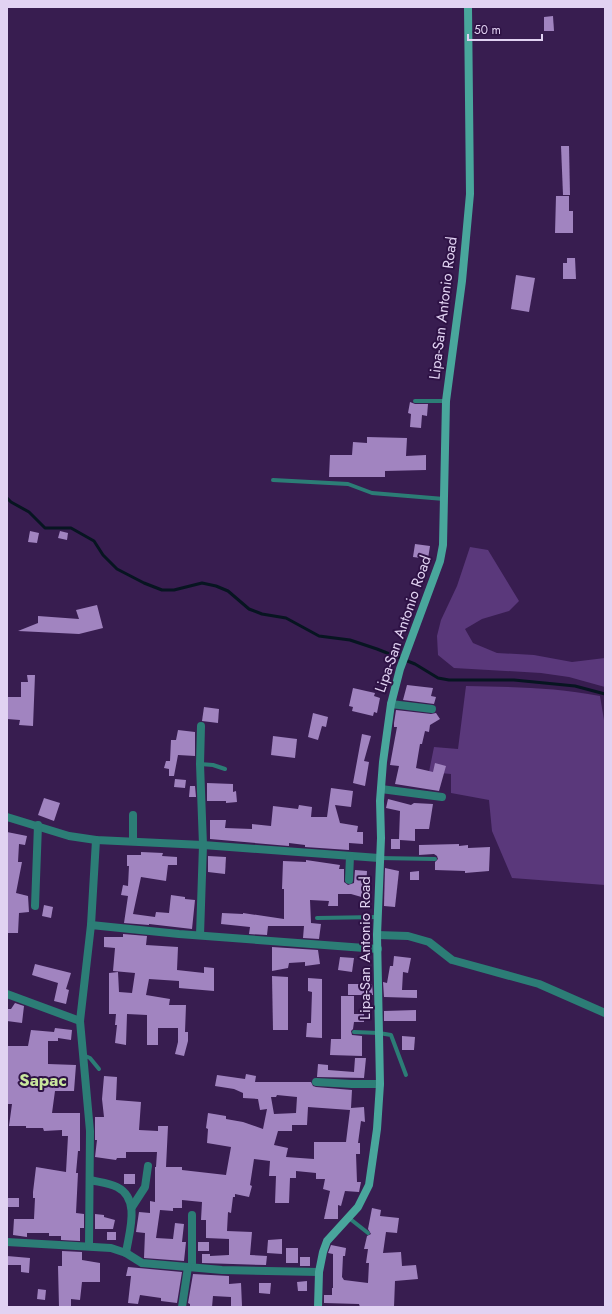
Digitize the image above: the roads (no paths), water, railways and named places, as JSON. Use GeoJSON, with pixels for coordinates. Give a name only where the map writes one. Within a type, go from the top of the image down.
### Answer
{"type":"FeatureCollection","features":[{"type":"Feature","properties":{"kind":"main road","name":"Lipa-San Antonio Road"},"geometry":{"type":"LineString","coordinates":[[318,1307],[323,1252],[327,1242],[358,1207],[369,1185],[377,1129],[380,1084],[377,935],[381,789],[391,704],[406,650],[440,561],[443,546],[446,401],[462,281],[470,194],[468,7]]}},
{"type":"Feature","properties":{"kind":"street"},"geometry":{"type":"LineString","coordinates":[[391,704],[432,709]]}},
{"type":"Feature","properties":{"kind":"street"},"geometry":{"type":"LineString","coordinates":[[200,935],[204,845],[200,764],[201,726]]}},
{"type":"Feature","properties":{"kind":"street"},"geometry":{"type":"LineString","coordinates":[[381,789],[442,797]]}},
{"type":"Feature","properties":{"kind":"street"},"geometry":{"type":"LineString","coordinates":[[133,815],[133,841]]}},
{"type":"Feature","properties":{"kind":"street"},"geometry":{"type":"LineString","coordinates":[[7,817],[38,825],[69,836],[96,840],[204,845],[379,858]]}},
{"type":"Feature","properties":{"kind":"street"},"geometry":{"type":"LineString","coordinates":[[35,906],[38,825]]}},
{"type":"Feature","properties":{"kind":"street"},"geometry":{"type":"LineString","coordinates":[[89,1246],[90,1132],[80,1021],[91,925],[96,840]]}},
{"type":"Feature","properties":{"kind":"street"},"geometry":{"type":"LineString","coordinates":[[349,880],[350,856]]}},
{"type":"Feature","properties":{"kind":"street"},"geometry":{"type":"LineString","coordinates":[[91,925],[378,949]]}},
{"type":"Feature","properties":{"kind":"street"},"geometry":{"type":"LineString","coordinates":[[377,935],[408,936],[429,942],[452,960],[540,984],[605,1013]]}},
{"type":"Feature","properties":{"kind":"street"},"geometry":{"type":"LineString","coordinates":[[7,994],[80,1021]]}},
{"type":"Feature","properties":{"kind":"street"},"geometry":{"type":"LineString","coordinates":[[316,1082],[380,1084]]}},
{"type":"Feature","properties":{"kind":"street"},"geometry":{"type":"LineString","coordinates":[[126,1253],[132,1207],[144,1187],[148,1166]]}},
{"type":"Feature","properties":{"kind":"street"},"geometry":{"type":"LineString","coordinates":[[90,1180],[118,1187],[126,1195],[132,1207]]}},
{"type":"Feature","properties":{"kind":"street"},"geometry":{"type":"LineString","coordinates":[[182,1307],[190,1267],[192,1215]]}},
{"type":"Feature","properties":{"kind":"street"},"geometry":{"type":"LineString","coordinates":[[7,1242],[110,1248],[126,1253],[142,1263],[222,1270],[320,1272]]}},
{"type":"Feature","properties":{"kind":"lane"},"geometry":{"type":"LineString","coordinates":[[414,401],[446,401]]}},
{"type":"Feature","properties":{"kind":"lane"},"geometry":{"type":"LineString","coordinates":[[273,480],[348,484],[372,494],[444,499]]}},
{"type":"Feature","properties":{"kind":"lane"},"geometry":{"type":"LineString","coordinates":[[200,764],[213,765],[225,769]]}},
{"type":"Feature","properties":{"kind":"lane"},"geometry":{"type":"LineString","coordinates":[[379,858],[435,859]]}},
{"type":"Feature","properties":{"kind":"lane"},"geometry":{"type":"LineString","coordinates":[[317,918],[378,918]]}},
{"type":"Feature","properties":{"kind":"lane"},"geometry":{"type":"LineString","coordinates":[[354,1032],[391,1035],[406,1075]]}},
{"type":"Feature","properties":{"kind":"lane"},"geometry":{"type":"LineString","coordinates":[[83,1054],[90,1058],[99,1069]]}},
{"type":"Feature","properties":{"kind":"lane"},"geometry":{"type":"LineString","coordinates":[[349,1218],[368,1233]]}},
{"type":"Feature","properties":{"kind":"waterway"},"geometry":{"type":"LineString","coordinates":[[7,498],[11,502],[29,512],[45,528],[71,528],[94,541],[103,555],[117,569],[144,583],[162,590],[174,590],[202,583],[216,586],[228,591],[249,609],[262,614],[286,618],[319,636],[350,640],[377,649],[415,664],[438,678],[449,680],[514,680],[575,686],[605,694]]}},
{"type":"Feature","properties":{"kind":"district","name":"Sapac"},"geometry":{"type":"Point","coordinates":[43,1080]}}]}
